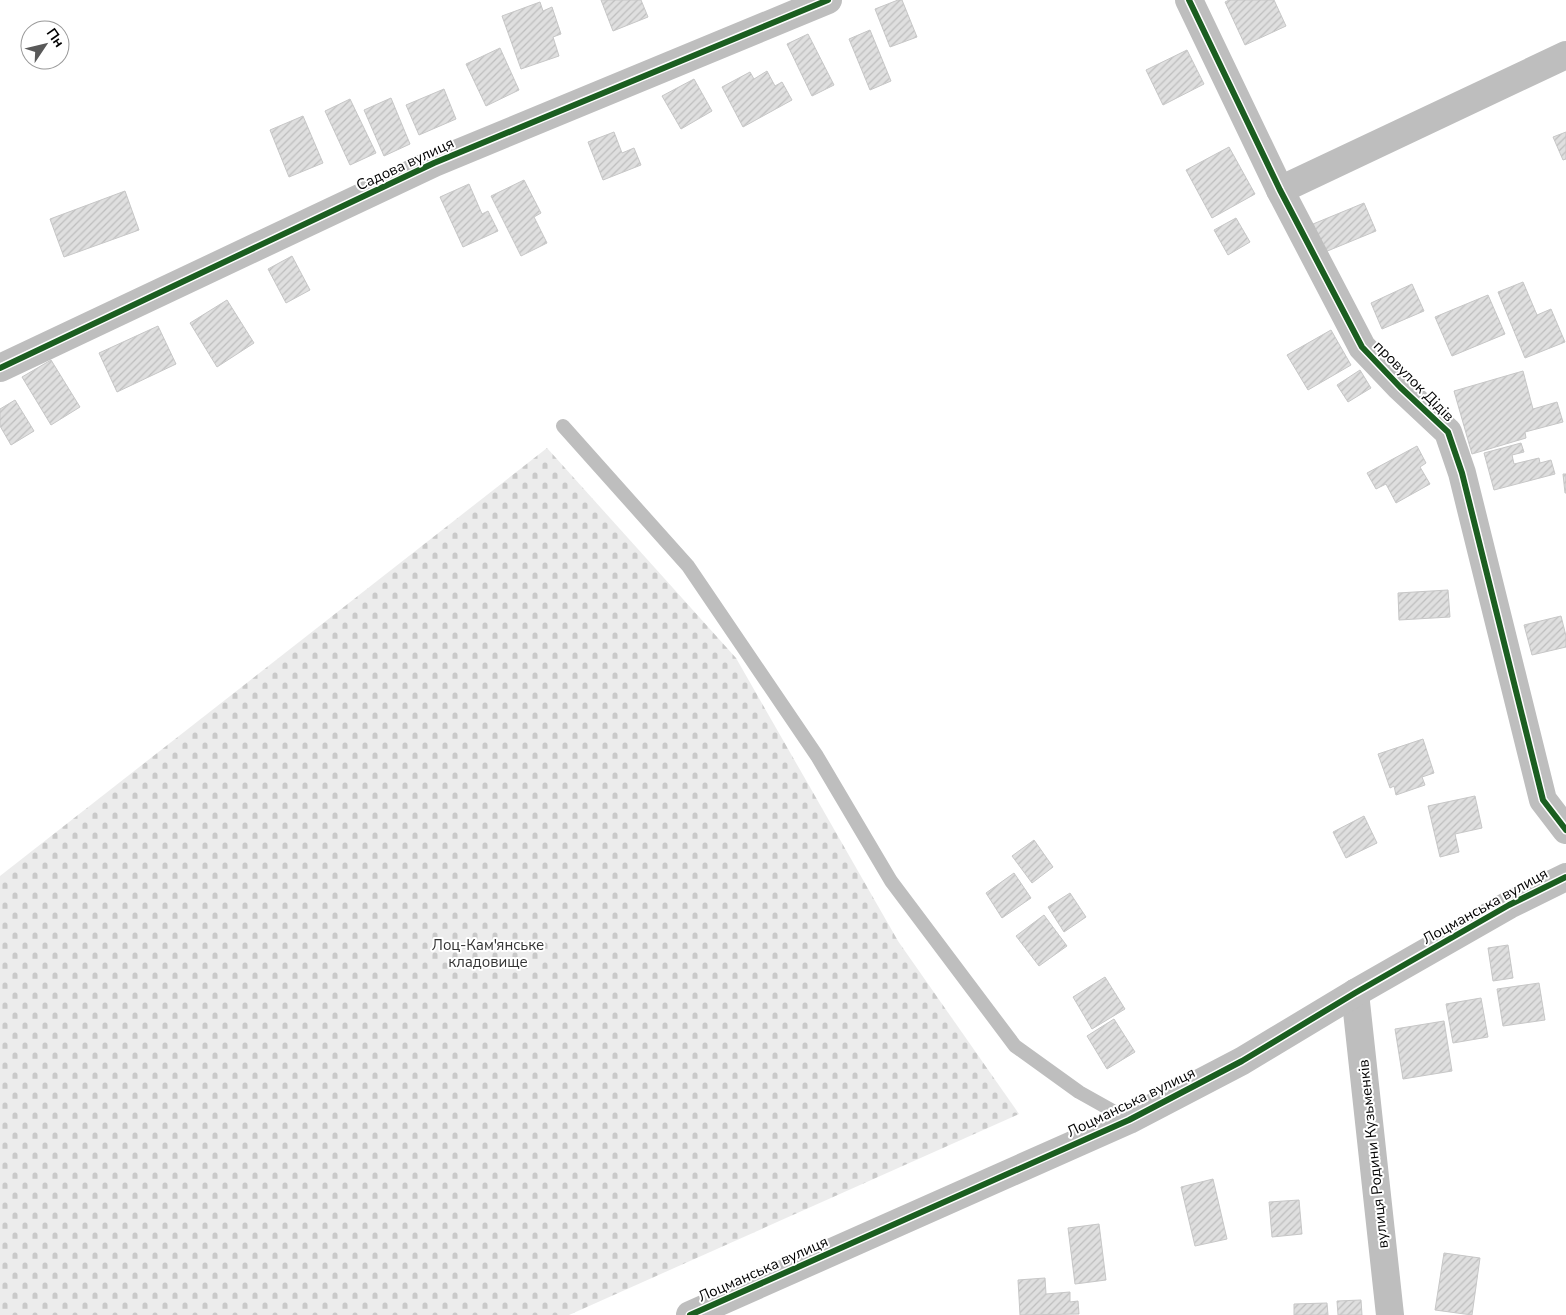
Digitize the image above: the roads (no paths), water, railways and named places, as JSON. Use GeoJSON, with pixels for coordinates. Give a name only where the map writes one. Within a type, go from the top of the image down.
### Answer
{"type":"FeatureCollection","features":[{"type":"Feature","properties":{"kind":"street","name":"Садова вулиця"},"geometry":{"type":"LineString","coordinates":[[0,368],[434,163],[828,0]]}},
{"type":"Feature","properties":{"kind":"street","name":"провулок Дідів"},"geometry":{"type":"LineString","coordinates":[[1189,0],[1280,190],[1362,347],[1400,387],[1448,432],[1462,473],[1543,800],[1566,830]]}},
{"type":"Feature","properties":{"kind":"street"},"geometry":{"type":"LineString","coordinates":[[1280,190],[1566,55]]}},
{"type":"Feature","properties":{"kind":"street","name":"Лоцманська вулиця"},"geometry":{"type":"LineString","coordinates":[[690,1315],[1129,1120],[1242,1061],[1355,992],[1509,905],[1566,877]]}},
{"type":"Feature","properties":{"kind":"street","name":"вулиця Родини Кузьменків"},"geometry":{"type":"LineString","coordinates":[[1355,992],[1390,1315]]}},
{"type":"Feature","properties":{"kind":"lane"},"geometry":{"type":"LineString","coordinates":[[563,426],[688,566],[817,756],[891,881],[1015,1046],[1079,1092],[1129,1120]]}},
{"type":"Feature","properties":{"kind":"park label","name":"Лоц-Кам'янcьке кладовище"},"geometry":{"type":"Point","coordinates":[488,954]}}]}
